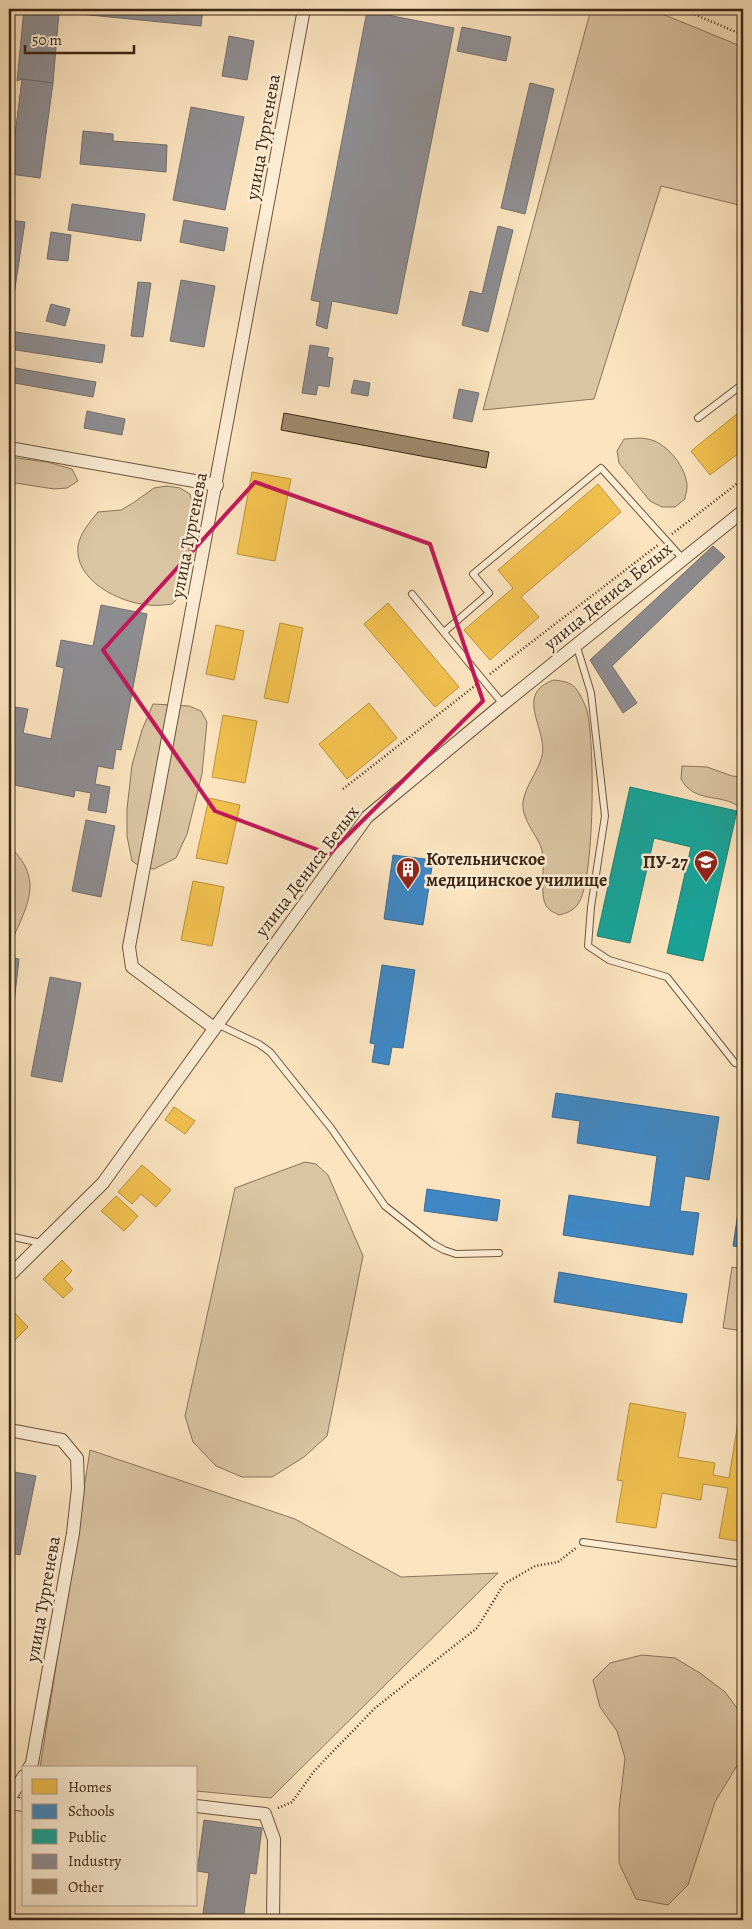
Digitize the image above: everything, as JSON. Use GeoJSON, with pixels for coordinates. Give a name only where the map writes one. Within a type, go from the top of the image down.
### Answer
{"type":"FeatureCollection","features":[{"type":"Feature","properties":{"kind":"street","name":"улица Тургенева"},"geometry":{"type":"LineString","coordinates":[[215,1026],[132,967],[129,947],[217,484],[304,9]]}},
{"type":"Feature","properties":{"kind":"street"},"geometry":{"type":"LineString","coordinates":[[9,448],[217,484]]}},
{"type":"Feature","properties":{"kind":"street","name":"улица Дениса Белых"},"geometry":{"type":"LineString","coordinates":[[9,1276],[103,1183],[367,817],[576,644],[743,510]]}},
{"type":"Feature","properties":{"kind":"street","name":"улица Тургенева"},"geometry":{"type":"LineString","coordinates":[[9,1430],[62,1440],[77,1458],[78,1488],[63,1591],[31,1766]]}},
{"type":"Feature","properties":{"kind":"street"},"geometry":{"type":"LineString","coordinates":[[22,1779],[9,1801],[22,1804]]}},
{"type":"Feature","properties":{"kind":"street"},"geometry":{"type":"LineString","coordinates":[[198,1806],[265,1814],[274,1840],[273,1920]]}},
{"type":"Feature","properties":{"kind":"lane"},"geometry":{"type":"LineString","coordinates":[[698,418],[743,384]]}},
{"type":"Feature","properties":{"kind":"lane"},"geometry":{"type":"LineString","coordinates":[[444,632],[490,593],[473,574],[601,468],[682,558]]}},
{"type":"Feature","properties":{"kind":"lane"},"geometry":{"type":"LineString","coordinates":[[412,594],[503,704]]}},
{"type":"Feature","properties":{"kind":"lane"},"geometry":{"type":"LineString","coordinates":[[576,644],[591,693],[605,816],[591,907],[588,946],[609,960],[668,977],[735,1063],[743,1065]]}},
{"type":"Feature","properties":{"kind":"lane"},"geometry":{"type":"LineString","coordinates":[[215,1026],[259,1044],[270,1052],[330,1128],[385,1206],[407,1225],[433,1244],[456,1254],[499,1253]]}},
{"type":"Feature","properties":{"kind":"lane"},"geometry":{"type":"LineString","coordinates":[[9,1236],[41,1243]]}},
{"type":"Feature","properties":{"kind":"lane"},"geometry":{"type":"LineString","coordinates":[[583,1542],[743,1564]]}},
{"type":"Feature","properties":{"kind":"path"},"geometry":{"type":"LineString","coordinates":[[682,9],[743,35]]}},
{"type":"Feature","properties":{"kind":"path"},"geometry":{"type":"LineString","coordinates":[[343,789],[743,479]]}},
{"type":"Feature","properties":{"kind":"path"},"geometry":{"type":"LineString","coordinates":[[265,1814],[292,1802],[315,1770],[375,1708],[477,1628],[504,1584],[535,1566],[558,1562],[583,1542]]}},
{"type":"Feature","properties":{"kind":"highlighted area"},"geometry":{"type":"Polygon","coordinates":[[[255,482],[430,544],[483,701],[329,854],[215,811],[103,650],[255,482]]]}},
{"type":"Feature","properties":{"kind":"shaded area"},"geometry":{"type":"Polygon","coordinates":[[[591,9],[650,9],[743,47],[743,206],[661,186],[594,399],[483,410],[591,9]]]}},
{"type":"Feature","properties":{"kind":"shaded area"},"geometry":{"type":"Polygon","coordinates":[[[624,439],[647,439],[668,450],[684,473],[687,488],[685,499],[675,507],[662,507],[650,501],[619,463],[617,451],[624,439]]]}},
{"type":"Feature","properties":{"kind":"shaded area"},"geometry":{"type":"Polygon","coordinates":[[[9,457],[47,462],[72,469],[78,481],[67,488],[54,489],[9,482],[9,457]]]}},
{"type":"Feature","properties":{"kind":"shaded area"},"geometry":{"type":"Polygon","coordinates":[[[167,486],[180,488],[190,494],[193,506],[186,583],[181,595],[172,604],[154,605],[125,600],[101,588],[83,569],[79,558],[78,546],[86,528],[98,512],[121,510],[154,488],[167,486]]]}},
{"type":"Feature","properties":{"kind":"shaded area"},"geometry":{"type":"Polygon","coordinates":[[[554,680],[567,682],[575,687],[587,711],[590,727],[592,779],[590,841],[584,890],[576,906],[570,911],[559,915],[551,911],[545,904],[543,854],[526,820],[523,808],[526,790],[542,756],[543,746],[534,703],[536,694],[542,686],[554,680]]]}},
{"type":"Feature","properties":{"kind":"shaded area"},"geometry":{"type":"Polygon","coordinates":[[[153,704],[189,706],[201,711],[207,722],[202,774],[187,834],[176,858],[154,869],[142,868],[132,861],[127,836],[127,809],[132,765],[142,730],[153,704]]]}},
{"type":"Feature","properties":{"kind":"shaded area"},"geometry":{"type":"Polygon","coordinates":[[[682,766],[707,767],[732,776],[743,777],[743,810],[730,802],[701,795],[688,788],[681,779],[682,766]]]}},
{"type":"Feature","properties":{"kind":"shaded area"},"geometry":{"type":"Polygon","coordinates":[[[9,846],[20,858],[26,869],[30,890],[24,913],[13,938],[9,940],[9,846]]]}},
{"type":"Feature","properties":{"kind":"shaded area"},"geometry":{"type":"Polygon","coordinates":[[[305,1162],[316,1164],[328,1175],[363,1256],[327,1436],[304,1457],[272,1477],[242,1477],[216,1466],[193,1442],[185,1416],[235,1188],[305,1162]]]}},
{"type":"Feature","properties":{"kind":"shaded area"},"geometry":{"type":"Polygon","coordinates":[[[732,1267],[743,1269],[743,1331],[723,1328],[732,1267]]]}},
{"type":"Feature","properties":{"kind":"shaded area"},"geometry":{"type":"Polygon","coordinates":[[[90,1450],[295,1519],[401,1577],[498,1573],[271,1798],[198,1791],[198,1766],[40,1766],[90,1450]]]}},
{"type":"Feature","properties":{"kind":"shaded area"},"geometry":{"type":"Polygon","coordinates":[[[642,1655],[675,1658],[700,1673],[725,1692],[743,1716],[741,1759],[715,1802],[688,1885],[668,1905],[636,1899],[619,1863],[619,1810],[625,1758],[617,1731],[600,1707],[593,1680],[610,1663],[642,1655]]]}},
{"type":"Feature","properties":{"kind":"building: Homes"},"geometry":{"type":"Polygon","coordinates":[[[743,409],[743,450],[710,475],[691,451],[743,409]]]}},
{"type":"Feature","properties":{"kind":"building: Homes"},"geometry":{"type":"Polygon","coordinates":[[[252,472],[291,479],[275,561],[237,554],[252,472]]]}},
{"type":"Feature","properties":{"kind":"building: Homes"},"geometry":{"type":"Polygon","coordinates":[[[598,484],[621,512],[521,597],[539,617],[490,660],[464,630],[513,588],[498,570],[598,484]]]}},
{"type":"Feature","properties":{"kind":"building: Homes"},"geometry":{"type":"Polygon","coordinates":[[[388,603],[459,687],[435,707],[364,624],[388,603]]]}},
{"type":"Feature","properties":{"kind":"building: Homes"},"geometry":{"type":"Polygon","coordinates":[[[280,623],[303,628],[288,703],[264,698],[280,623]]]}},
{"type":"Feature","properties":{"kind":"building: Homes"},"geometry":{"type":"Polygon","coordinates":[[[216,625],[244,631],[234,680],[206,674],[216,625]]]}},
{"type":"Feature","properties":{"kind":"building: Homes"},"geometry":{"type":"Polygon","coordinates":[[[369,703],[397,738],[347,779],[319,744],[369,703]]]}},
{"type":"Feature","properties":{"kind":"building: Homes"},"geometry":{"type":"Polygon","coordinates":[[[223,715],[257,721],[245,783],[212,777],[223,715]]]}},
{"type":"Feature","properties":{"kind":"building: Homes"},"geometry":{"type":"Polygon","coordinates":[[[209,798],[240,805],[227,864],[196,858],[209,798]]]}},
{"type":"Feature","properties":{"kind":"building: Homes"},"geometry":{"type":"Polygon","coordinates":[[[193,881],[224,887],[212,946],[181,940],[193,881]]]}},
{"type":"Feature","properties":{"kind":"building: Homes"},"geometry":{"type":"Polygon","coordinates":[[[174,1107],[195,1121],[185,1134],[165,1120],[174,1107]]]}},
{"type":"Feature","properties":{"kind":"building: Homes"},"geometry":{"type":"Polygon","coordinates":[[[142,1165],[171,1190],[156,1207],[141,1194],[132,1204],[118,1192],[142,1165]]]}},
{"type":"Feature","properties":{"kind":"building: Homes"},"geometry":{"type":"Polygon","coordinates":[[[116,1196],[138,1216],[124,1231],[101,1211],[116,1196]]]}},
{"type":"Feature","properties":{"kind":"building: Homes"},"geometry":{"type":"Polygon","coordinates":[[[62,1260],[72,1271],[64,1279],[73,1289],[63,1298],[43,1279],[62,1260]]]}},
{"type":"Feature","properties":{"kind":"building: Homes"},"geometry":{"type":"Polygon","coordinates":[[[9,1307],[28,1327],[11,1344],[9,1341],[9,1307]]]}},
{"type":"Feature","properties":{"kind":"building: Homes"},"geometry":{"type":"Polygon","coordinates":[[[743,1391],[743,1542],[719,1538],[728,1488],[703,1484],[701,1500],[662,1493],[656,1528],[616,1522],[623,1481],[617,1480],[630,1403],[686,1413],[678,1457],[715,1463],[713,1475],[729,1478],[743,1391]]]}},
{"type":"Feature","properties":{"kind":"building: Schools","name":"Котельничское медицинское училище"},"geometry":{"type":"Polygon","coordinates":[[[393,855],[433,860],[423,925],[384,919],[393,855]]]}},
{"type":"Feature","properties":{"kind":"building: Schools"},"geometry":{"type":"Polygon","coordinates":[[[382,965],[415,970],[403,1048],[392,1047],[389,1065],[372,1062],[375,1044],[370,1043],[382,965]]]}},
{"type":"Feature","properties":{"kind":"building: Schools"},"geometry":{"type":"Polygon","coordinates":[[[556,1093],[719,1117],[709,1180],[685,1176],[680,1211],[699,1213],[693,1255],[563,1235],[569,1195],[650,1207],[657,1156],[577,1143],[580,1121],[552,1117],[556,1093]]]}},
{"type":"Feature","properties":{"kind":"building: Schools"},"geometry":{"type":"Polygon","coordinates":[[[427,1189],[500,1200],[497,1221],[424,1211],[427,1189]]]}},
{"type":"Feature","properties":{"kind":"building: Schools"},"geometry":{"type":"Polygon","coordinates":[[[741,1193],[743,1193],[743,1248],[733,1246],[741,1193]]]}},
{"type":"Feature","properties":{"kind":"building: Schools"},"geometry":{"type":"Polygon","coordinates":[[[559,1272],[687,1294],[682,1323],[554,1302],[559,1272]]]}},
{"type":"Feature","properties":{"kind":"building: Public"},"geometry":{"type":"Polygon","coordinates":[[[630,787],[737,811],[703,961],[667,953],[691,847],[654,838],[630,943],[597,936],[630,787]]]}},
{"type":"Feature","properties":{"kind":"building: Industry"},"geometry":{"type":"Polygon","coordinates":[[[24,9],[203,9],[201,26],[59,12],[53,83],[22,79],[17,81],[24,9]]]}},
{"type":"Feature","properties":{"kind":"building: Industry"},"geometry":{"type":"Polygon","coordinates":[[[367,11],[454,28],[397,314],[332,301],[327,329],[316,325],[320,302],[311,300],[367,11]]]}},
{"type":"Feature","properties":{"kind":"building: Industry"},"geometry":{"type":"Polygon","coordinates":[[[462,27],[511,37],[506,61],[457,51],[462,27]]]}},
{"type":"Feature","properties":{"kind":"building: Industry"},"geometry":{"type":"Polygon","coordinates":[[[229,36],[254,41],[247,80],[222,76],[229,36]]]}},
{"type":"Feature","properties":{"kind":"building: Industry"},"geometry":{"type":"Polygon","coordinates":[[[22,79],[53,83],[40,178],[10,174],[22,79]]]}},
{"type":"Feature","properties":{"kind":"building: Industry"},"geometry":{"type":"Polygon","coordinates":[[[530,83],[554,89],[525,214],[501,208],[530,83]]]}},
{"type":"Feature","properties":{"kind":"building: Industry"},"geometry":{"type":"Polygon","coordinates":[[[191,107],[244,117],[225,210],[173,200],[191,107]]]}},
{"type":"Feature","properties":{"kind":"building: Industry"},"geometry":{"type":"Polygon","coordinates":[[[83,131],[113,134],[113,141],[167,145],[166,172],[80,164],[83,131]]]}},
{"type":"Feature","properties":{"kind":"building: Industry"},"geometry":{"type":"Polygon","coordinates":[[[72,204],[145,214],[141,241],[68,230],[72,204]]]}},
{"type":"Feature","properties":{"kind":"building: Industry"},"geometry":{"type":"Polygon","coordinates":[[[9,220],[25,222],[10,321],[9,320],[9,220]]]}},
{"type":"Feature","properties":{"kind":"building: Industry"},"geometry":{"type":"Polygon","coordinates":[[[184,220],[228,228],[224,251],[180,242],[184,220]]]}},
{"type":"Feature","properties":{"kind":"building: Industry"},"geometry":{"type":"Polygon","coordinates":[[[498,226],[513,230],[488,332],[462,325],[470,291],[482,294],[498,226]]]}},
{"type":"Feature","properties":{"kind":"building: Industry"},"geometry":{"type":"Polygon","coordinates":[[[51,232],[71,235],[68,261],[47,259],[51,232]]]}},
{"type":"Feature","properties":{"kind":"building: Industry"},"geometry":{"type":"Polygon","coordinates":[[[181,280],[215,286],[204,347],[170,341],[181,280]]]}},
{"type":"Feature","properties":{"kind":"building: Industry"},"geometry":{"type":"Polygon","coordinates":[[[138,282],[151,283],[143,337],[131,336],[138,282]]]}},
{"type":"Feature","properties":{"kind":"building: Industry"},"geometry":{"type":"Polygon","coordinates":[[[51,304],[70,309],[65,326],[46,321],[51,304]]]}},
{"type":"Feature","properties":{"kind":"building: Industry"},"geometry":{"type":"Polygon","coordinates":[[[9,331],[105,345],[102,363],[9,349],[9,331]]]}},
{"type":"Feature","properties":{"kind":"building: Industry"},"geometry":{"type":"Polygon","coordinates":[[[310,345],[329,348],[327,357],[333,358],[329,387],[318,385],[316,395],[302,393],[310,345]]]}},
{"type":"Feature","properties":{"kind":"building: Industry"},"geometry":{"type":"Polygon","coordinates":[[[9,367],[96,382],[93,397],[9,382],[9,367]]]}},
{"type":"Feature","properties":{"kind":"building: Industry"},"geometry":{"type":"Polygon","coordinates":[[[354,380],[370,383],[368,396],[351,393],[354,380]]]}},
{"type":"Feature","properties":{"kind":"building: Industry"},"geometry":{"type":"Polygon","coordinates":[[[459,389],[479,393],[472,422],[453,418],[459,389]]]}},
{"type":"Feature","properties":{"kind":"building: Industry"},"geometry":{"type":"Polygon","coordinates":[[[87,411],[125,419],[122,435],[84,428],[87,411]]]}},
{"type":"Feature","properties":{"kind":"building: Industry"},"geometry":{"type":"Polygon","coordinates":[[[713,546],[725,557],[612,666],[637,703],[623,713],[590,660],[713,546]]]}},
{"type":"Feature","properties":{"kind":"building: Industry"},"geometry":{"type":"Polygon","coordinates":[[[101,605],[147,614],[121,750],[116,749],[113,769],[98,766],[95,784],[110,787],[106,813],[88,810],[91,793],[75,790],[74,797],[9,784],[9,706],[28,709],[23,733],[51,739],[64,668],[56,666],[61,640],[93,646],[101,605]]]}},
{"type":"Feature","properties":{"kind":"building: Industry"},"geometry":{"type":"Polygon","coordinates":[[[86,820],[115,826],[101,897],[72,891],[86,820]]]}},
{"type":"Feature","properties":{"kind":"building: Industry"},"geometry":{"type":"Polygon","coordinates":[[[9,957],[19,959],[10,1040],[9,1040],[9,957]]]}},
{"type":"Feature","properties":{"kind":"building: Industry"},"geometry":{"type":"Polygon","coordinates":[[[50,977],[81,983],[62,1082],[31,1076],[50,977]]]}},
{"type":"Feature","properties":{"kind":"building: Industry"},"geometry":{"type":"Polygon","coordinates":[[[9,1471],[36,1476],[20,1555],[9,1553],[9,1471]]]}},
{"type":"Feature","properties":{"kind":"building: Industry"},"geometry":{"type":"Polygon","coordinates":[[[204,1820],[262,1828],[256,1874],[250,1873],[243,1920],[202,1920],[209,1873],[198,1871],[204,1820]]]}},
{"type":"Feature","properties":{"kind":"building: Other"},"geometry":{"type":"Polygon","coordinates":[[[284,413],[489,452],[486,468],[281,430],[284,413]]]}},
{"type":"Feature","properties":{"kind":"place","name":"ПУ-27"},"geometry":{"type":"Point","coordinates":[706,883]}},
{"type":"Feature","properties":{"kind":"place","name":"Котельничское медицинское училище"},"geometry":{"type":"Point","coordinates":[408,890]}}]}
